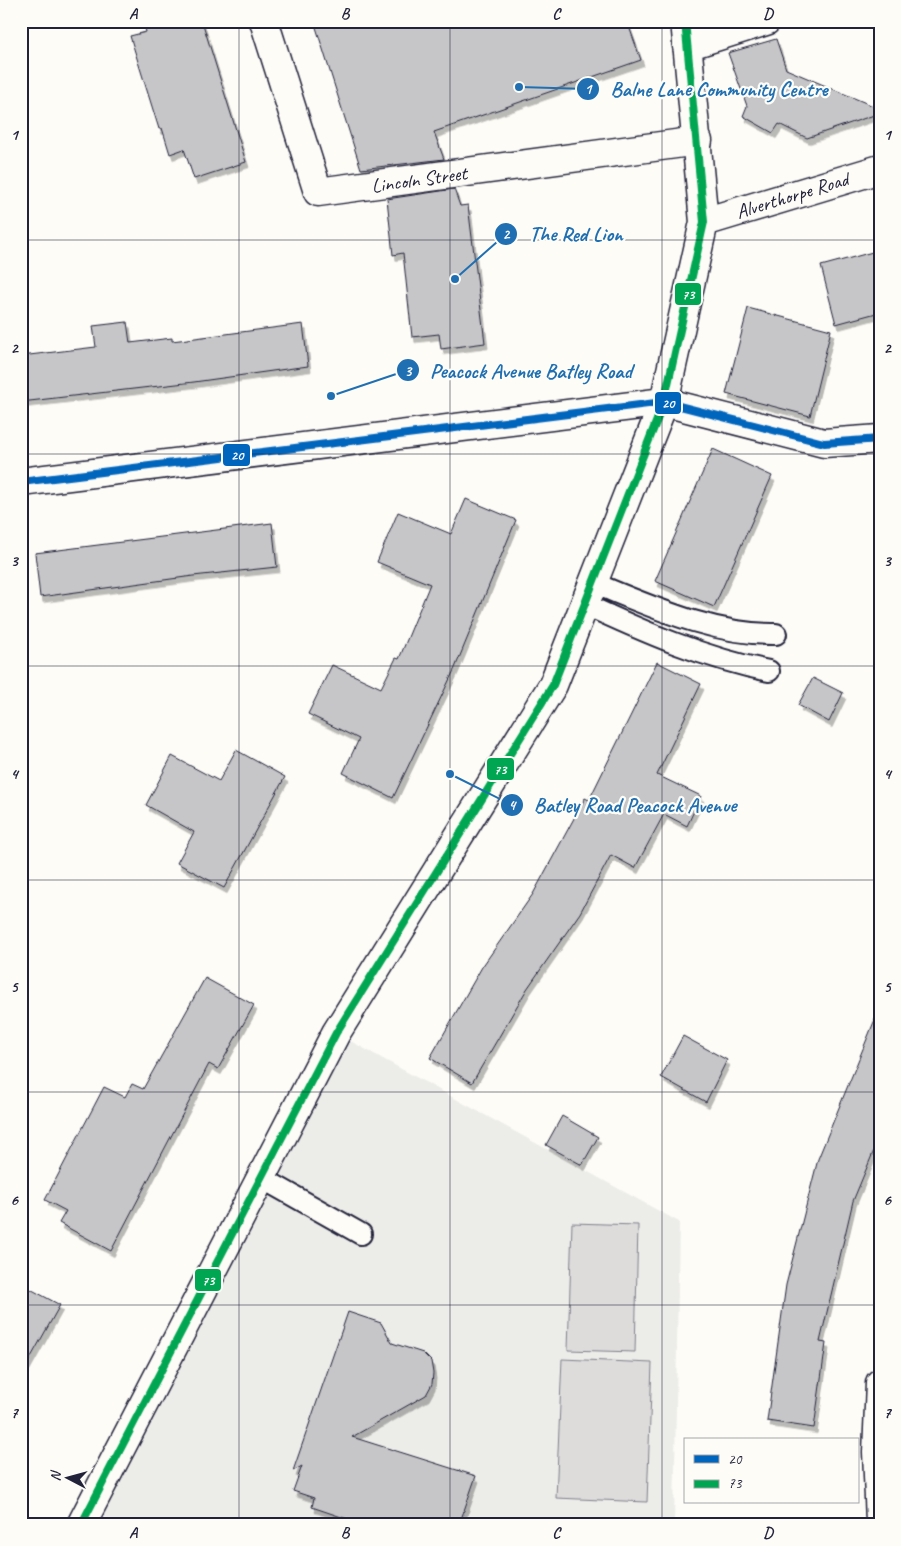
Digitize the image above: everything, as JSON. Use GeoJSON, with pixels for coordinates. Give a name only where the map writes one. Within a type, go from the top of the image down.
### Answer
{"type":"FeatureCollection","features":[{"type":"Feature","properties":{"kind":"street","name":"Lincoln Street"},"geometry":{"type":"LineString","coordinates":[[264,21],[318,192],[698,141]]}},
{"type":"Feature","properties":{"kind":"street"},"geometry":{"type":"LineString","coordinates":[[81,1525],[336,1033],[553,684],[664,402],[704,222],[698,141],[686,34],[766,21]]}},
{"type":"Feature","properties":{"kind":"street","name":"Alverthorpe Road"},"geometry":{"type":"LineString","coordinates":[[704,222],[880,168]]}},
{"type":"Feature","properties":{"kind":"street"},"geometry":{"type":"LineString","coordinates":[[21,482],[664,402],[824,443],[880,439]]}},
{"type":"Feature","properties":{"kind":"street"},"geometry":{"type":"LineString","coordinates":[[880,1384],[877,1452],[880,1522]]}},
{"type":"Feature","properties":{"kind":"lane"},"geometry":{"type":"LineString","coordinates":[[588,594],[722,629],[752,635],[776,634]]}},
{"type":"Feature","properties":{"kind":"lane"},"geometry":{"type":"LineString","coordinates":[[588,594],[685,648],[733,664],[769,671]]}},
{"type":"Feature","properties":{"kind":"lane"},"geometry":{"type":"LineString","coordinates":[[260,1177],[361,1234]]}},
{"type":"Feature","properties":{"kind":"shaded area"},"geometry":{"type":"Polygon","coordinates":[[[336,1033],[679,1222],[674,1525],[81,1525],[336,1033]]]}},
{"type":"Feature","properties":{"kind":"shaded area"},"geometry":{"type":"Polygon","coordinates":[[[572,1223],[638,1225],[635,1352],[568,1350],[572,1223]]]}},
{"type":"Feature","properties":{"kind":"shaded area"},"geometry":{"type":"Polygon","coordinates":[[[562,1359],[652,1363],[647,1502],[556,1498],[562,1359]]]}},
{"type":"Feature","properties":{"kind":"building"},"geometry":{"type":"Polygon","coordinates":[[[143,21],[202,21],[246,162],[194,179],[184,149],[170,154],[162,128],[159,129],[130,36],[146,32],[143,21]]]}},
{"type":"Feature","properties":{"kind":"building"},"geometry":{"type":"Polygon","coordinates":[[[314,21],[627,21],[641,60],[434,132],[444,159],[361,169],[314,21]]]}},
{"type":"Feature","properties":{"kind":"building"},"geometry":{"type":"Polygon","coordinates":[[[776,39],[786,69],[880,109],[880,113],[807,138],[779,124],[773,133],[743,116],[747,106],[728,53],[776,39]]]}},
{"type":"Feature","properties":{"kind":"building"},"geometry":{"type":"Polygon","coordinates":[[[454,189],[460,206],[468,205],[485,343],[441,349],[439,334],[412,337],[403,253],[393,255],[387,199],[454,189]]]}},
{"type":"Feature","properties":{"kind":"building"},"geometry":{"type":"Polygon","coordinates":[[[880,250],[880,312],[836,324],[821,266],[880,250]]]}},
{"type":"Feature","properties":{"kind":"building"},"geometry":{"type":"Polygon","coordinates":[[[748,308],[831,330],[810,416],[726,394],[748,308]]]}},
{"type":"Feature","properties":{"kind":"building"},"geometry":{"type":"Polygon","coordinates":[[[127,322],[130,343],[172,338],[172,341],[303,324],[308,366],[194,382],[21,402],[21,356],[96,347],[93,326],[127,322]]]}},
{"type":"Feature","properties":{"kind":"building"},"geometry":{"type":"Polygon","coordinates":[[[713,449],[772,476],[714,607],[655,581],[713,449]]]}},
{"type":"Feature","properties":{"kind":"building"},"geometry":{"type":"Polygon","coordinates":[[[466,499],[516,520],[455,668],[393,798],[343,773],[359,739],[308,714],[332,665],[381,688],[396,658],[399,659],[430,584],[377,562],[398,512],[451,534],[466,499]]]}},
{"type":"Feature","properties":{"kind":"building"},"geometry":{"type":"Polygon","coordinates":[[[272,523],[277,567],[193,576],[40,597],[35,553],[272,523]]]}},
{"type":"Feature","properties":{"kind":"building"},"geometry":{"type":"Polygon","coordinates":[[[657,662],[701,684],[657,775],[701,796],[687,826],[664,814],[635,868],[611,855],[580,913],[527,989],[472,1083],[430,1058],[482,967],[533,894],[585,798],[589,800],[657,662]]]}},
{"type":"Feature","properties":{"kind":"building"},"geometry":{"type":"Polygon","coordinates":[[[813,678],[843,693],[829,722],[798,705],[813,678]]]}},
{"type":"Feature","properties":{"kind":"building"},"geometry":{"type":"Polygon","coordinates":[[[236,750],[285,777],[224,888],[177,863],[194,832],[146,805],[172,756],[219,781],[236,750]]]}},
{"type":"Feature","properties":{"kind":"building"},"geometry":{"type":"Polygon","coordinates":[[[205,978],[254,1005],[218,1069],[209,1064],[111,1251],[59,1223],[66,1211],[45,1200],[104,1087],[125,1097],[132,1084],[143,1089],[205,978]]]}},
{"type":"Feature","properties":{"kind":"building"},"geometry":{"type":"Polygon","coordinates":[[[878,1012],[880,1136],[853,1201],[820,1342],[826,1343],[814,1428],[767,1421],[786,1285],[818,1159],[878,1012]]]}},
{"type":"Feature","properties":{"kind":"building"},"geometry":{"type":"Polygon","coordinates":[[[683,1036],[727,1060],[706,1102],[661,1077],[683,1036]]]}},
{"type":"Feature","properties":{"kind":"building"},"geometry":{"type":"Polygon","coordinates":[[[562,1116],[598,1137],[582,1165],[546,1145],[562,1116]]]}},
{"type":"Feature","properties":{"kind":"building"},"geometry":{"type":"Polygon","coordinates":[[[21,1284],[60,1305],[21,1375],[21,1284]]]}},
{"type":"Feature","properties":{"kind":"building"},"geometry":{"type":"Polygon","coordinates":[[[348,1312],[381,1323],[392,1343],[423,1353],[431,1361],[433,1373],[432,1384],[426,1395],[352,1437],[476,1476],[459,1525],[365,1525],[312,1507],[314,1498],[293,1491],[302,1466],[293,1471],[348,1312]]]}},
{"type":"Feature","properties":{"kind":"transit line","name":"73"},"geometry":{"type":"LineString","coordinates":[[81,1525],[336,1033],[553,685],[664,402],[704,222],[685,21]]}},
{"type":"Feature","properties":{"kind":"transit line","name":"20"},"geometry":{"type":"LineString","coordinates":[[21,482],[664,402],[824,443],[880,439]]}},
{"type":"Feature","properties":{"kind":"place","name":"Balne Lane Community Centre"},"geometry":{"type":"Point","coordinates":[519,87]}},
{"type":"Feature","properties":{"kind":"place","name":"The Red Lion"},"geometry":{"type":"Point","coordinates":[455,279]}},
{"type":"Feature","properties":{"kind":"place","name":"Peacock Avenue Batley Road"},"geometry":{"type":"Point","coordinates":[331,396]}},
{"type":"Feature","properties":{"kind":"place","name":"Batley Road Peacock Avenue"},"geometry":{"type":"Point","coordinates":[450,774]}}]}
